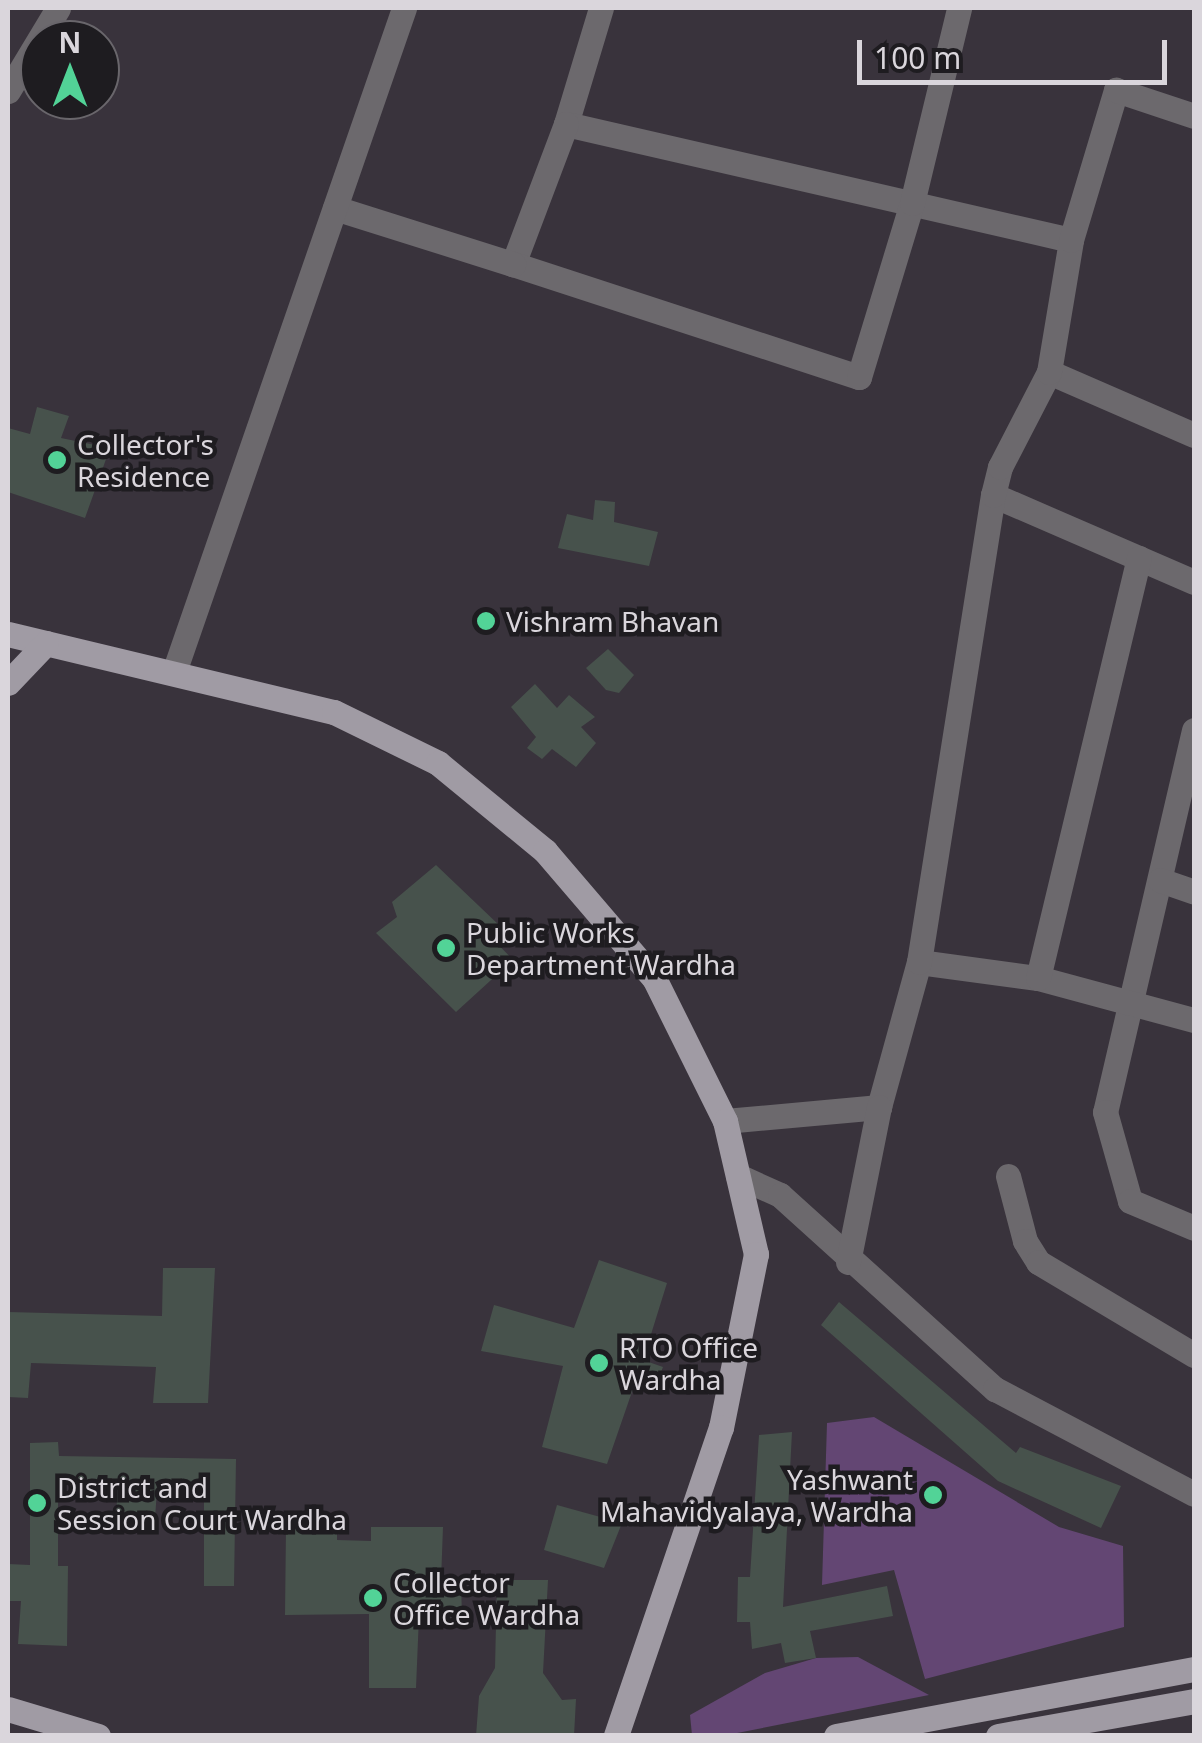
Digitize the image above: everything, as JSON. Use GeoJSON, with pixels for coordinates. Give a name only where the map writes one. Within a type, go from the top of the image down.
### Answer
{"type":"FeatureCollection","features":[{"type":"Feature","properties":{"kind":"main road"},"geometry":{"type":"LineString","coordinates":[[8,634],[334,712],[438,763],[545,850],[654,978],[725,1122],[756,1254],[721,1427],[616,1736]]}},
{"type":"Feature","properties":{"kind":"main road"},"geometry":{"type":"LineString","coordinates":[[8,683],[46,643]]}},
{"type":"Feature","properties":{"kind":"main road"},"geometry":{"type":"LineString","coordinates":[[836,1736],[1194,1669]]}},
{"type":"Feature","properties":{"kind":"main road"},"geometry":{"type":"LineString","coordinates":[[998,1736],[1194,1701]]}},
{"type":"Feature","properties":{"kind":"main road"},"geometry":{"type":"LineString","coordinates":[[8,1710],[98,1736]]}},
{"type":"Feature","properties":{"kind":"street"},"geometry":{"type":"LineString","coordinates":[[8,91],[58,8]]}},
{"type":"Feature","properties":{"kind":"street"},"geometry":{"type":"LineString","coordinates":[[174,672],[404,8]]}},
{"type":"Feature","properties":{"kind":"street"},"geometry":{"type":"LineString","coordinates":[[513,264],[566,124],[602,8]]}},
{"type":"Feature","properties":{"kind":"street"},"geometry":{"type":"LineString","coordinates":[[334,208],[859,377],[912,203],[959,8]]}},
{"type":"Feature","properties":{"kind":"street"},"geometry":{"type":"LineString","coordinates":[[848,1262],[879,1107],[919,962],[1000,467],[1049,372],[1072,240],[1116,90],[1194,116]]}},
{"type":"Feature","properties":{"kind":"street"},"geometry":{"type":"LineString","coordinates":[[566,124],[1072,240]]}},
{"type":"Feature","properties":{"kind":"street"},"geometry":{"type":"LineString","coordinates":[[1049,372],[1194,432]]}},
{"type":"Feature","properties":{"kind":"street"},"geometry":{"type":"LineString","coordinates":[[993,495],[1194,582]]}},
{"type":"Feature","properties":{"kind":"street"},"geometry":{"type":"LineString","coordinates":[[1038,978],[1138,558]]}},
{"type":"Feature","properties":{"kind":"street"},"geometry":{"type":"LineString","coordinates":[[1194,730],[1191,758],[1105,1112],[1130,1201],[1194,1228]]}},
{"type":"Feature","properties":{"kind":"street"},"geometry":{"type":"LineString","coordinates":[[1160,880],[1194,892]]}},
{"type":"Feature","properties":{"kind":"street"},"geometry":{"type":"LineString","coordinates":[[919,962],[1038,978],[1132,1000],[1194,1020]]}},
{"type":"Feature","properties":{"kind":"street"},"geometry":{"type":"LineString","coordinates":[[725,1122],[879,1107]]}},
{"type":"Feature","properties":{"kind":"street"},"geometry":{"type":"LineString","coordinates":[[738,1176],[780,1195],[848,1262],[1018,1405],[1194,1494]]}},
{"type":"Feature","properties":{"kind":"street"},"geometry":{"type":"LineString","coordinates":[[1008,1176],[1025,1241],[1038,1262],[1194,1355]]}},
{"type":"Feature","properties":{"kind":"shaded area"},"geometry":{"type":"Polygon","coordinates":[[[874,1417],[1059,1527],[1123,1546],[1124,1627],[925,1679],[894,1570],[822,1585],[827,1423],[874,1417]]]}},
{"type":"Feature","properties":{"kind":"shaded area"},"geometry":{"type":"Polygon","coordinates":[[[858,1657],[929,1695],[727,1735],[692,1735],[690,1715],[765,1673],[816,1658],[858,1657]]]}},
{"type":"Feature","properties":{"kind":"building","name":"Collector's Residence"},"geometry":{"type":"Polygon","coordinates":[[[37,407],[69,416],[61,438],[110,448],[85,518],[8,492],[8,428],[30,434],[37,407]]]}},
{"type":"Feature","properties":{"kind":"building"},"geometry":{"type":"Polygon","coordinates":[[[595,500],[615,502],[614,522],[658,532],[649,566],[558,548],[567,514],[593,520],[595,500]]]}},
{"type":"Feature","properties":{"kind":"building"},"geometry":{"type":"Polygon","coordinates":[[[608,649],[634,675],[619,693],[606,690],[586,668],[608,649]]]}},
{"type":"Feature","properties":{"kind":"building"},"geometry":{"type":"Polygon","coordinates":[[[535,684],[557,708],[569,695],[595,717],[581,727],[596,743],[576,767],[552,749],[542,759],[527,748],[536,737],[511,707],[535,684]]]}},
{"type":"Feature","properties":{"kind":"building","name":"Public Works Department Wardha"},"geometry":{"type":"Polygon","coordinates":[[[436,865],[500,926],[490,936],[513,960],[456,1012],[376,933],[397,917],[392,902],[436,865]]]}},
{"type":"Feature","properties":{"kind":"building","name":"RTO Office Wardha"},"geometry":{"type":"Polygon","coordinates":[[[599,1260],[667,1283],[643,1360],[663,1367],[654,1390],[634,1386],[607,1464],[542,1447],[563,1366],[481,1351],[494,1305],[574,1328],[599,1260]]]}},
{"type":"Feature","properties":{"kind":"building"},"geometry":{"type":"Polygon","coordinates":[[[163,1268],[215,1268],[208,1403],[153,1403],[156,1367],[31,1363],[28,1398],[8,1397],[8,1312],[162,1316],[163,1268]]]}},
{"type":"Feature","properties":{"kind":"building"},"geometry":{"type":"Polygon","coordinates":[[[839,1302],[1016,1453],[1020,1447],[1121,1486],[1101,1528],[998,1481],[821,1325],[839,1302]]]}},
{"type":"Feature","properties":{"kind":"building"},"geometry":{"type":"Polygon","coordinates":[[[792,1432],[783,1607],[887,1586],[893,1616],[810,1631],[816,1658],[785,1663],[781,1643],[752,1649],[750,1622],[737,1622],[738,1577],[750,1577],[759,1435],[792,1432]]]}},
{"type":"Feature","properties":{"kind":"building"},"geometry":{"type":"Polygon","coordinates":[[[58,1442],[59,1456],[236,1459],[234,1586],[204,1586],[204,1489],[157,1489],[155,1519],[116,1517],[118,1481],[58,1479],[58,1566],[68,1566],[67,1646],[18,1644],[21,1601],[8,1601],[8,1564],[30,1565],[30,1443],[58,1442]]]}},
{"type":"Feature","properties":{"kind":"building"},"geometry":{"type":"Polygon","coordinates":[[[557,1505],[622,1523],[604,1568],[544,1550],[557,1505]]]}},
{"type":"Feature","properties":{"kind":"building","name":"Collector Office Wardha"},"geometry":{"type":"Polygon","coordinates":[[[337,1524],[337,1540],[371,1541],[371,1527],[443,1527],[441,1581],[461,1582],[462,1617],[419,1616],[416,1688],[369,1688],[369,1614],[285,1615],[286,1527],[337,1524]]]}},
{"type":"Feature","properties":{"kind":"building"},"geometry":{"type":"Polygon","coordinates":[[[497,1580],[548,1580],[543,1673],[562,1700],[576,1699],[574,1736],[476,1736],[479,1696],[495,1668],[497,1580]]]}},
{"type":"Feature","properties":{"kind":"place","name":"Collector's Residence"},"geometry":{"type":"Point","coordinates":[57,460]}},
{"type":"Feature","properties":{"kind":"place","name":"Vishram Bhavan"},"geometry":{"type":"Point","coordinates":[486,621]}},
{"type":"Feature","properties":{"kind":"place","name":"Public Works Department Wardha"},"geometry":{"type":"Point","coordinates":[446,948]}},
{"type":"Feature","properties":{"kind":"place","name":"RTO Office Wardha"},"geometry":{"type":"Point","coordinates":[599,1363]}},
{"type":"Feature","properties":{"kind":"place","name":"Yashwant Mahavidyalaya, Wardha"},"geometry":{"type":"Point","coordinates":[933,1495]}},
{"type":"Feature","properties":{"kind":"place","name":"District and Session Court Wardha"},"geometry":{"type":"Point","coordinates":[37,1503]}},
{"type":"Feature","properties":{"kind":"place","name":"Collector Office Wardha"},"geometry":{"type":"Point","coordinates":[373,1598]}}]}
